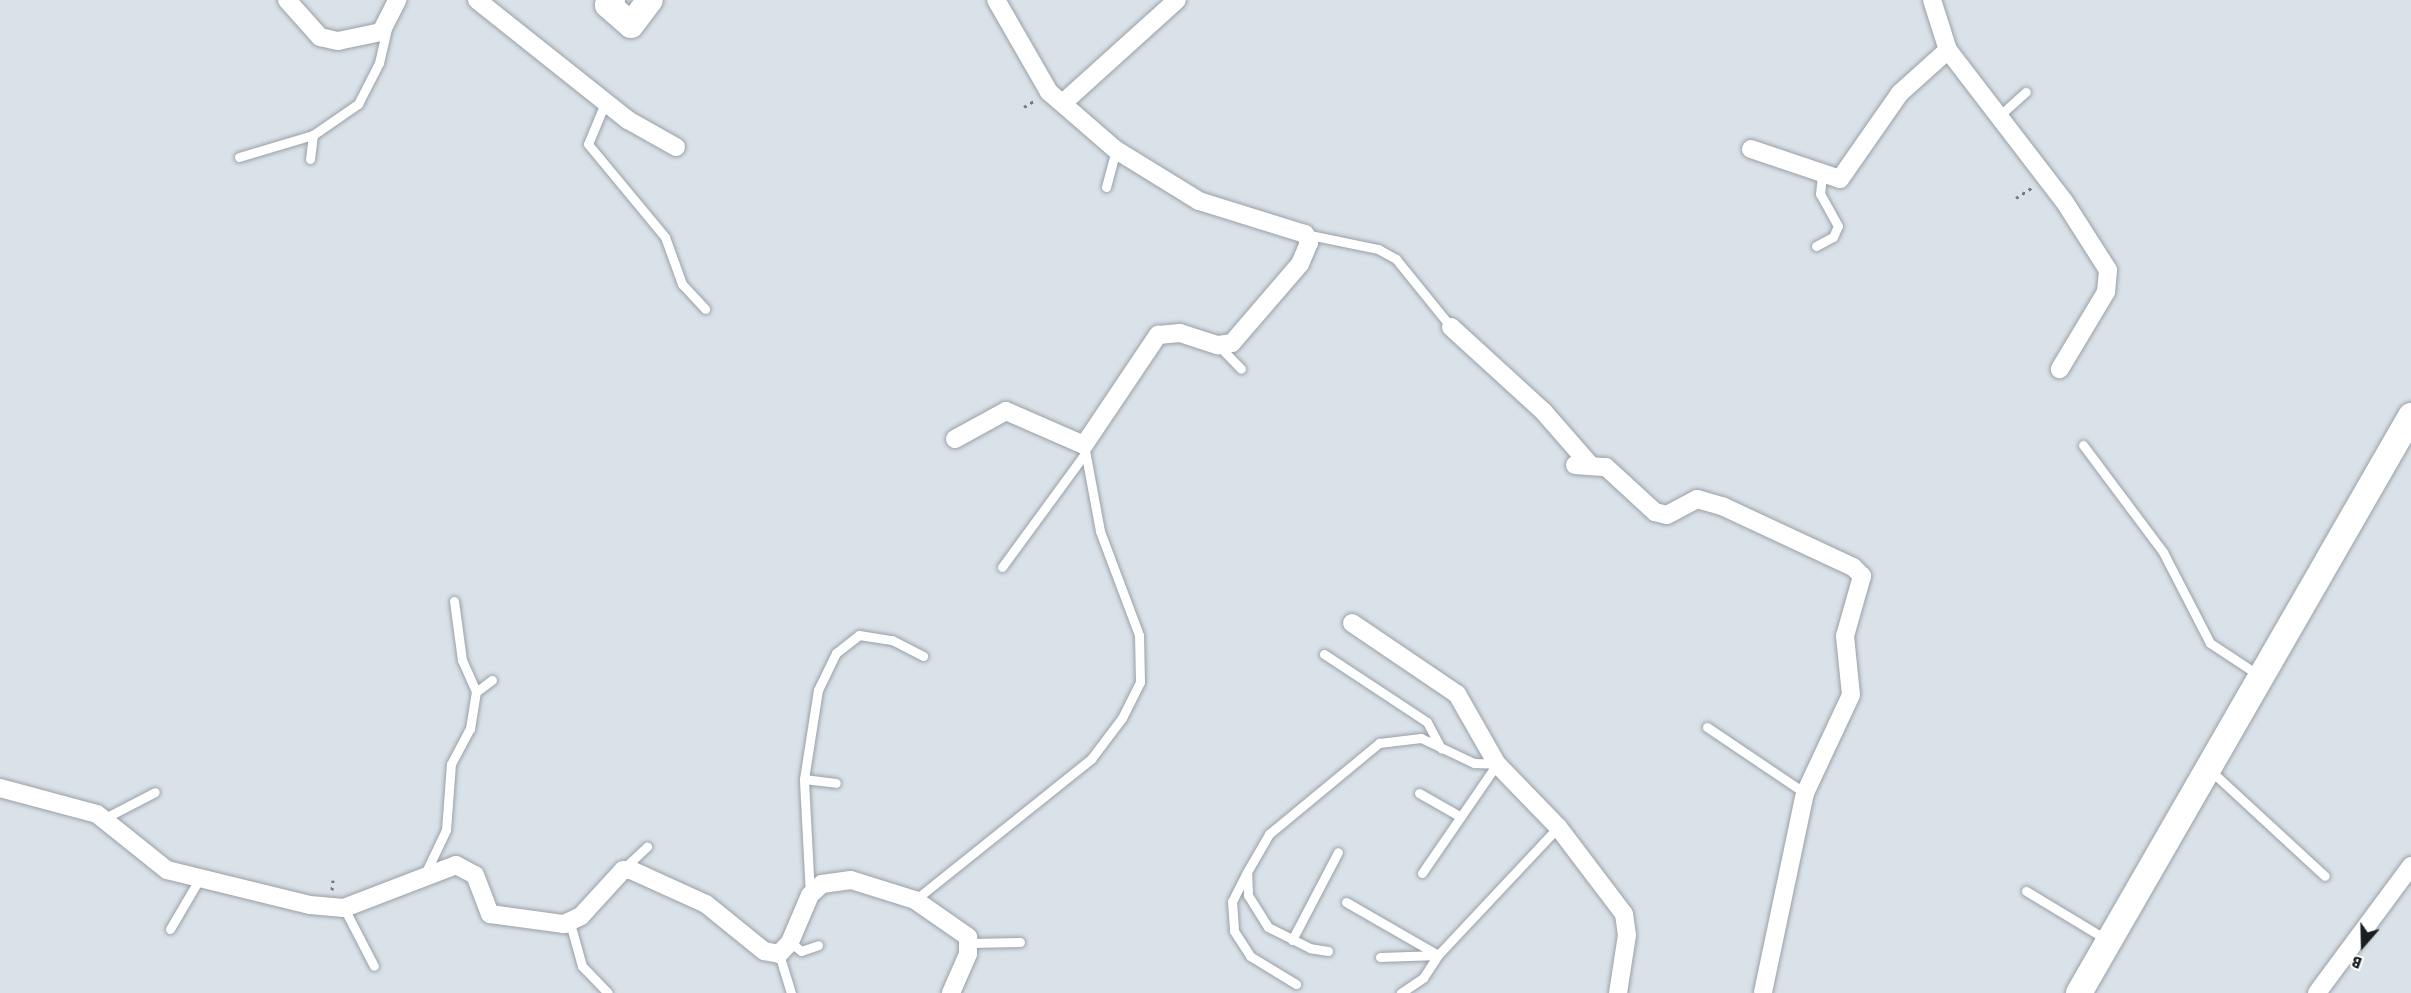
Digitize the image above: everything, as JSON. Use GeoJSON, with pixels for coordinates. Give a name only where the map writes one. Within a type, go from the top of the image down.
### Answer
{"type":"FeatureCollection","features":[{"type":"Feature","properties":{"kind":"street"},"geometry":{"type":"LineString","coordinates":[[287,0],[327,40],[371,36],[387,27],[397,0]]}},
{"type":"Feature","properties":{"kind":"street"},"geometry":{"type":"LineString","coordinates":[[477,0],[605,103],[676,147]]}},
{"type":"Feature","properties":{"kind":"street"},"geometry":{"type":"LineString","coordinates":[[610,3],[631,25],[650,0]]}},
{"type":"Feature","properties":{"kind":"street"},"geometry":{"type":"LineString","coordinates":[[955,439],[1006,411],[1084,450],[1158,335],[1180,333],[1218,345],[1238,339],[1300,264],[1309,243],[1305,234],[1215,208],[1116,150],[1064,102],[1028,64],[996,0]]}},
{"type":"Feature","properties":{"kind":"street"},"geometry":{"type":"LineString","coordinates":[[1064,102],[1178,0]]}},
{"type":"Feature","properties":{"kind":"street"},"geometry":{"type":"LineString","coordinates":[[1932,0],[1948,50],[2064,201],[2108,270],[2106,292],[2060,369]]}},
{"type":"Feature","properties":{"kind":"street"},"geometry":{"type":"LineString","coordinates":[[1751,148],[1822,174],[1844,176],[1900,93],[1948,50]]}},
{"type":"Feature","properties":{"kind":"street"},"geometry":{"type":"LineString","coordinates":[[1451,327],[1543,411],[1583,466],[1606,467],[1655,512],[1667,515],[1697,499],[1715,504],[1853,567],[1862,576],[1845,636],[1851,695],[1805,793],[1763,993]]}},
{"type":"Feature","properties":{"kind":"street"},"geometry":{"type":"LineString","coordinates":[[2079,993],[2259,676],[2411,416]]}},
{"type":"Feature","properties":{"kind":"street"},"geometry":{"type":"LineString","coordinates":[[1352,623],[1457,694],[1497,764],[1558,827],[1624,914],[1627,935],[1621,992]]}},
{"type":"Feature","properties":{"kind":"street"},"geometry":{"type":"LineString","coordinates":[[0,788],[105,818],[158,865],[198,881],[271,898],[344,908],[424,875],[463,866],[475,875],[490,914],[570,923],[623,870],[706,904],[764,951],[784,948],[810,895],[841,878],[915,900],[962,930],[970,943],[951,993]]}},
{"type":"Feature","properties":{"kind":"street"},"geometry":{"type":"LineString","coordinates":[[2317,993],[2411,866]]}},
{"type":"Feature","properties":{"kind":"lane"},"geometry":{"type":"LineString","coordinates":[[239,157],[313,135],[358,104],[379,63],[387,27]]}},
{"type":"Feature","properties":{"kind":"lane"},"geometry":{"type":"LineString","coordinates":[[1999,116],[2026,92]]}},
{"type":"Feature","properties":{"kind":"lane"},"geometry":{"type":"LineString","coordinates":[[605,103],[588,144],[665,237],[682,284],[705,309]]}},
{"type":"Feature","properties":{"kind":"lane"},"geometry":{"type":"LineString","coordinates":[[310,159],[313,135]]}},
{"type":"Feature","properties":{"kind":"lane"},"geometry":{"type":"LineString","coordinates":[[1106,186],[1116,150]]}},
{"type":"Feature","properties":{"kind":"lane"},"geometry":{"type":"LineString","coordinates":[[1816,246],[1833,237],[1838,226],[1820,194],[1822,174]]}},
{"type":"Feature","properties":{"kind":"lane"},"geometry":{"type":"LineString","coordinates":[[1305,234],[1378,249],[1396,259],[1451,327]]}},
{"type":"Feature","properties":{"kind":"lane"},"geometry":{"type":"LineString","coordinates":[[1218,345],[1241,369]]}},
{"type":"Feature","properties":{"kind":"lane"},"geometry":{"type":"LineString","coordinates":[[2083,445],[2163,552],[2210,643],[2259,676]]}},
{"type":"Feature","properties":{"kind":"lane"},"geometry":{"type":"LineString","coordinates":[[1002,567],[1084,450]]}},
{"type":"Feature","properties":{"kind":"lane"},"geometry":{"type":"LineString","coordinates":[[915,900],[1091,759],[1122,718],[1140,682],[1139,635],[1100,531],[1084,450]]}},
{"type":"Feature","properties":{"kind":"lane"},"geometry":{"type":"LineString","coordinates":[[424,875],[446,830],[451,765],[470,729],[476,692],[462,660],[454,602]]}},
{"type":"Feature","properties":{"kind":"lane"},"geometry":{"type":"LineString","coordinates":[[810,895],[804,779],[818,690],[848,639],[878,636],[923,656]]}},
{"type":"Feature","properties":{"kind":"lane"},"geometry":{"type":"LineString","coordinates":[[1324,654],[1427,722],[1441,748]]}},
{"type":"Feature","properties":{"kind":"lane"},"geometry":{"type":"LineString","coordinates":[[476,692],[492,680]]}},
{"type":"Feature","properties":{"kind":"lane"},"geometry":{"type":"LineString","coordinates":[[1707,727],[1805,793]]}},
{"type":"Feature","properties":{"kind":"lane"},"geometry":{"type":"LineString","coordinates":[[1296,984],[1250,956],[1234,931],[1232,901],[1269,834],[1364,751],[1403,737],[1441,748],[1474,764],[1497,764]]}},
{"type":"Feature","properties":{"kind":"lane"},"geometry":{"type":"LineString","coordinates":[[1422,873],[1497,764]]}},
{"type":"Feature","properties":{"kind":"lane"},"geometry":{"type":"LineString","coordinates":[[2207,768],[2325,876]]}},
{"type":"Feature","properties":{"kind":"lane"},"geometry":{"type":"LineString","coordinates":[[804,779],[836,783]]}},
{"type":"Feature","properties":{"kind":"lane"},"geometry":{"type":"LineString","coordinates":[[105,818],[155,792]]}},
{"type":"Feature","properties":{"kind":"lane"},"geometry":{"type":"LineString","coordinates":[[1419,793],[1461,817]]}},
{"type":"Feature","properties":{"kind":"lane"},"geometry":{"type":"LineString","coordinates":[[1401,993],[1423,978],[1438,955],[1558,827]]}},
{"type":"Feature","properties":{"kind":"lane"},"geometry":{"type":"LineString","coordinates":[[623,870],[647,847]]}},
{"type":"Feature","properties":{"kind":"lane"},"geometry":{"type":"LineString","coordinates":[[1292,940],[1338,852]]}},
{"type":"Feature","properties":{"kind":"lane"},"geometry":{"type":"LineString","coordinates":[[1247,872],[1248,895],[1269,927],[1292,940],[1328,951]]}},
{"type":"Feature","properties":{"kind":"lane"},"geometry":{"type":"LineString","coordinates":[[170,929],[198,881]]}},
{"type":"Feature","properties":{"kind":"lane"},"geometry":{"type":"LineString","coordinates":[[2026,891],[2109,941]]}},
{"type":"Feature","properties":{"kind":"lane"},"geometry":{"type":"LineString","coordinates":[[1346,902],[1438,955]]}},
{"type":"Feature","properties":{"kind":"lane"},"geometry":{"type":"LineString","coordinates":[[344,908],[374,966]]}},
{"type":"Feature","properties":{"kind":"lane"},"geometry":{"type":"LineString","coordinates":[[570,923],[582,966],[608,993]]}},
{"type":"Feature","properties":{"kind":"lane"},"geometry":{"type":"LineString","coordinates":[[970,943],[1020,942]]}},
{"type":"Feature","properties":{"kind":"lane"},"geometry":{"type":"LineString","coordinates":[[791,993],[784,948],[801,951],[818,945]]}},
{"type":"Feature","properties":{"kind":"lane"},"geometry":{"type":"LineString","coordinates":[[1380,957],[1438,955]]}}]}
